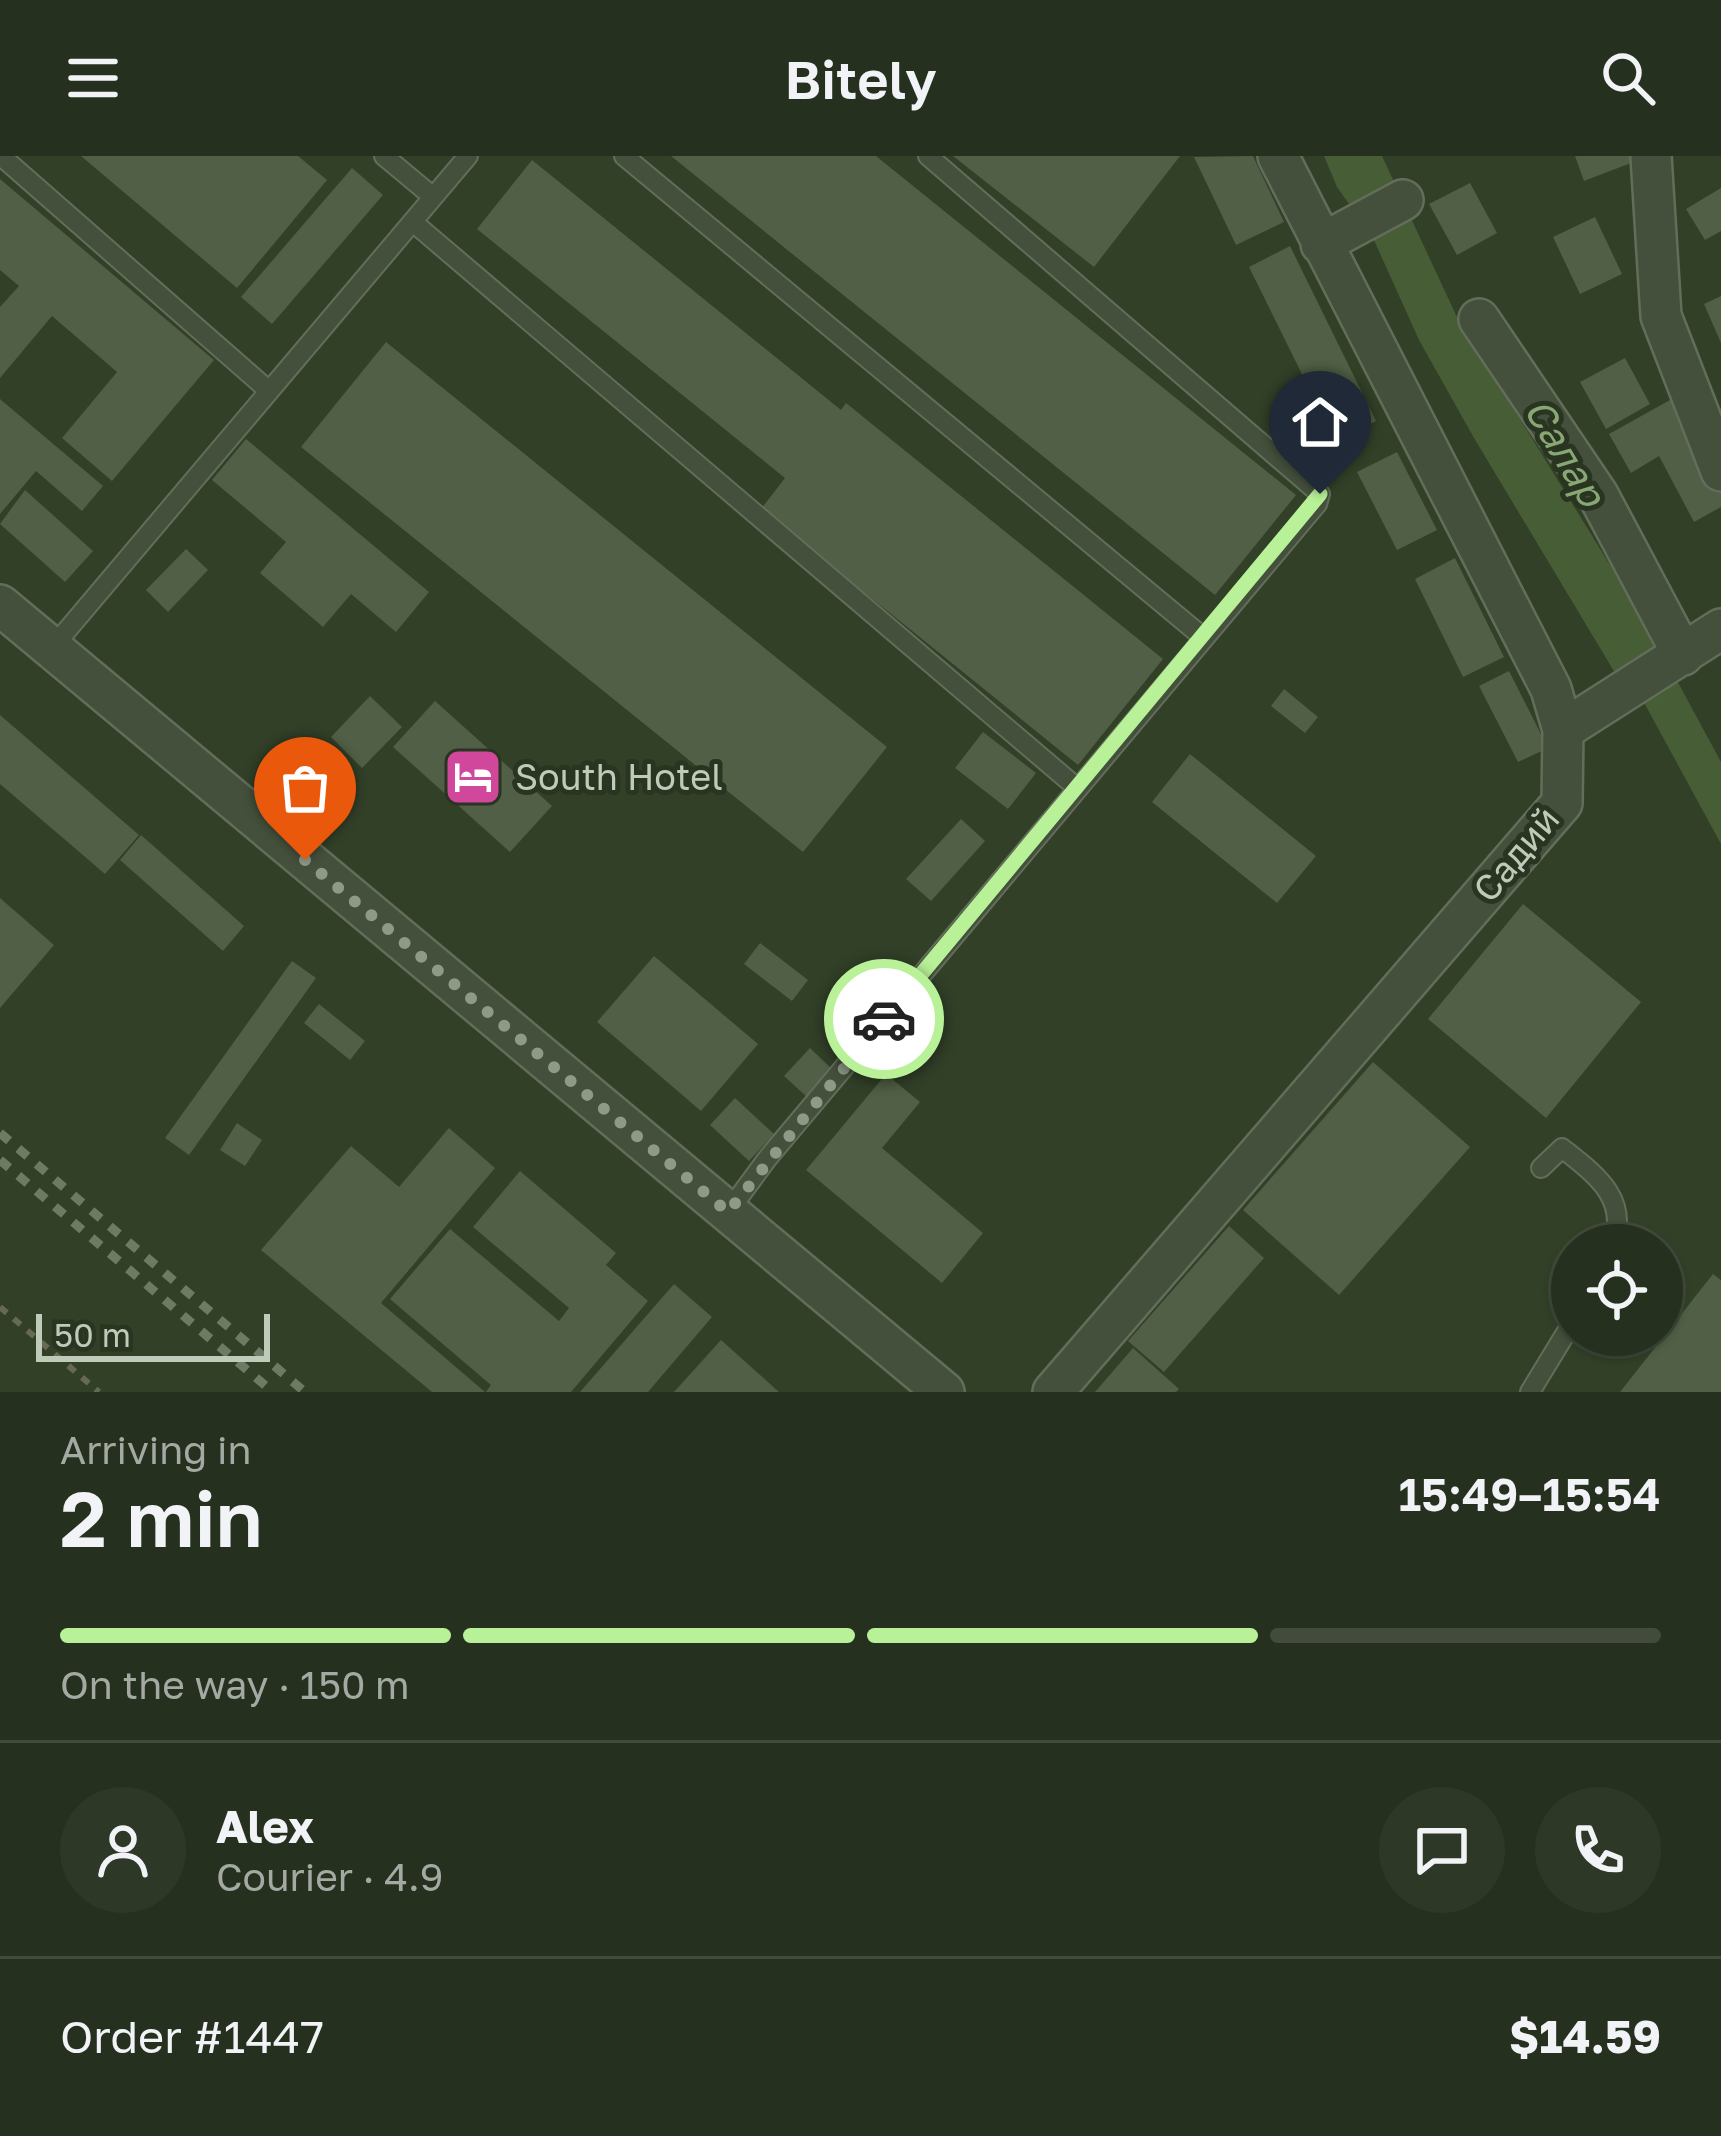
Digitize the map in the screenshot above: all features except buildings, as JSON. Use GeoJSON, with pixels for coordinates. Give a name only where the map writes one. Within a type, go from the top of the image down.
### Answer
{"type":"FeatureCollection","features":[{"type":"Feature","properties":{"kind":"street","name":"Садий"},"geometry":{"type":"LineString","coordinates":[[1053,1392],[1562,803],[1563,730],[1536,656],[1278,156]]}},
{"type":"Feature","properties":{"kind":"street"},"geometry":{"type":"LineString","coordinates":[[1651,156],[1661,316],[1721,471]]}},
{"type":"Feature","properties":{"kind":"street"},"geometry":{"type":"LineString","coordinates":[[1322,244],[1403,200]]}},
{"type":"Feature","properties":{"kind":"street"},"geometry":{"type":"LineString","coordinates":[[1479,320],[1598,495],[1680,657]]}},
{"type":"Feature","properties":{"kind":"street"},"geometry":{"type":"LineString","coordinates":[[0,605],[944,1392]]}},
{"type":"Feature","properties":{"kind":"street"},"geometry":{"type":"LineString","coordinates":[[1563,730],[1721,629]]}},
{"type":"Feature","properties":{"kind":"lane"},"geometry":{"type":"LineString","coordinates":[[2,156],[268,390]]}},
{"type":"Feature","properties":{"kind":"lane"},"geometry":{"type":"LineString","coordinates":[[383,156],[432,196]]}},
{"type":"Feature","properties":{"kind":"lane"},"geometry":{"type":"LineString","coordinates":[[52,648],[468,156]]}},
{"type":"Feature","properties":{"kind":"lane"},"geometry":{"type":"LineString","coordinates":[[624,156],[1204,638]]}},
{"type":"Feature","properties":{"kind":"lane"},"geometry":{"type":"LineString","coordinates":[[728,1212],[766,1159],[1320,494],[928,156]]}},
{"type":"Feature","properties":{"kind":"lane"},"geometry":{"type":"LineString","coordinates":[[414,224],[1076,787]]}},
{"type":"Feature","properties":{"kind":"lane"},"geometry":{"type":"LineString","coordinates":[[1541,1168],[1562,1148],[1608,1185],[1620,1224]]}},
{"type":"Feature","properties":{"kind":"lane"},"geometry":{"type":"LineString","coordinates":[[1530,1392],[1552,1356]]}},
{"type":"Feature","properties":{"kind":"path"},"geometry":{"type":"LineString","coordinates":[[0,1307],[99,1392]]}},
{"type":"Feature","properties":{"kind":"shaded area","name":"Салар"},"geometry":{"type":"Polygon","coordinates":[[[1324,156],[1382,156],[1456,315],[1647,625],[1721,762],[1721,844],[1629,675],[1615,673],[1474,438],[1419,340],[1373,238],[1337,187],[1324,156]]]}},
{"type":"Feature","properties":{"kind":"railway"},"geometry":{"type":"LineString","coordinates":[[0,1133],[305,1392]]}},
{"type":"Feature","properties":{"kind":"railway"},"geometry":{"type":"LineString","coordinates":[[0,1160],[273,1392]]}},
{"type":"Feature","properties":{"kind":"way so far"},"geometry":{"type":"LineString","coordinates":[[305,860],[728,1212],[766,1159],[884,1019]]}},
{"type":"Feature","properties":{"kind":"place","name":"South Hotel"},"geometry":{"type":"Point","coordinates":[473,777]}},
{"type":"Feature","properties":{"kind":"route"},"geometry":{"type":"LineString","coordinates":[[884,1019],[1317,504],[1320,494]]}}]}
